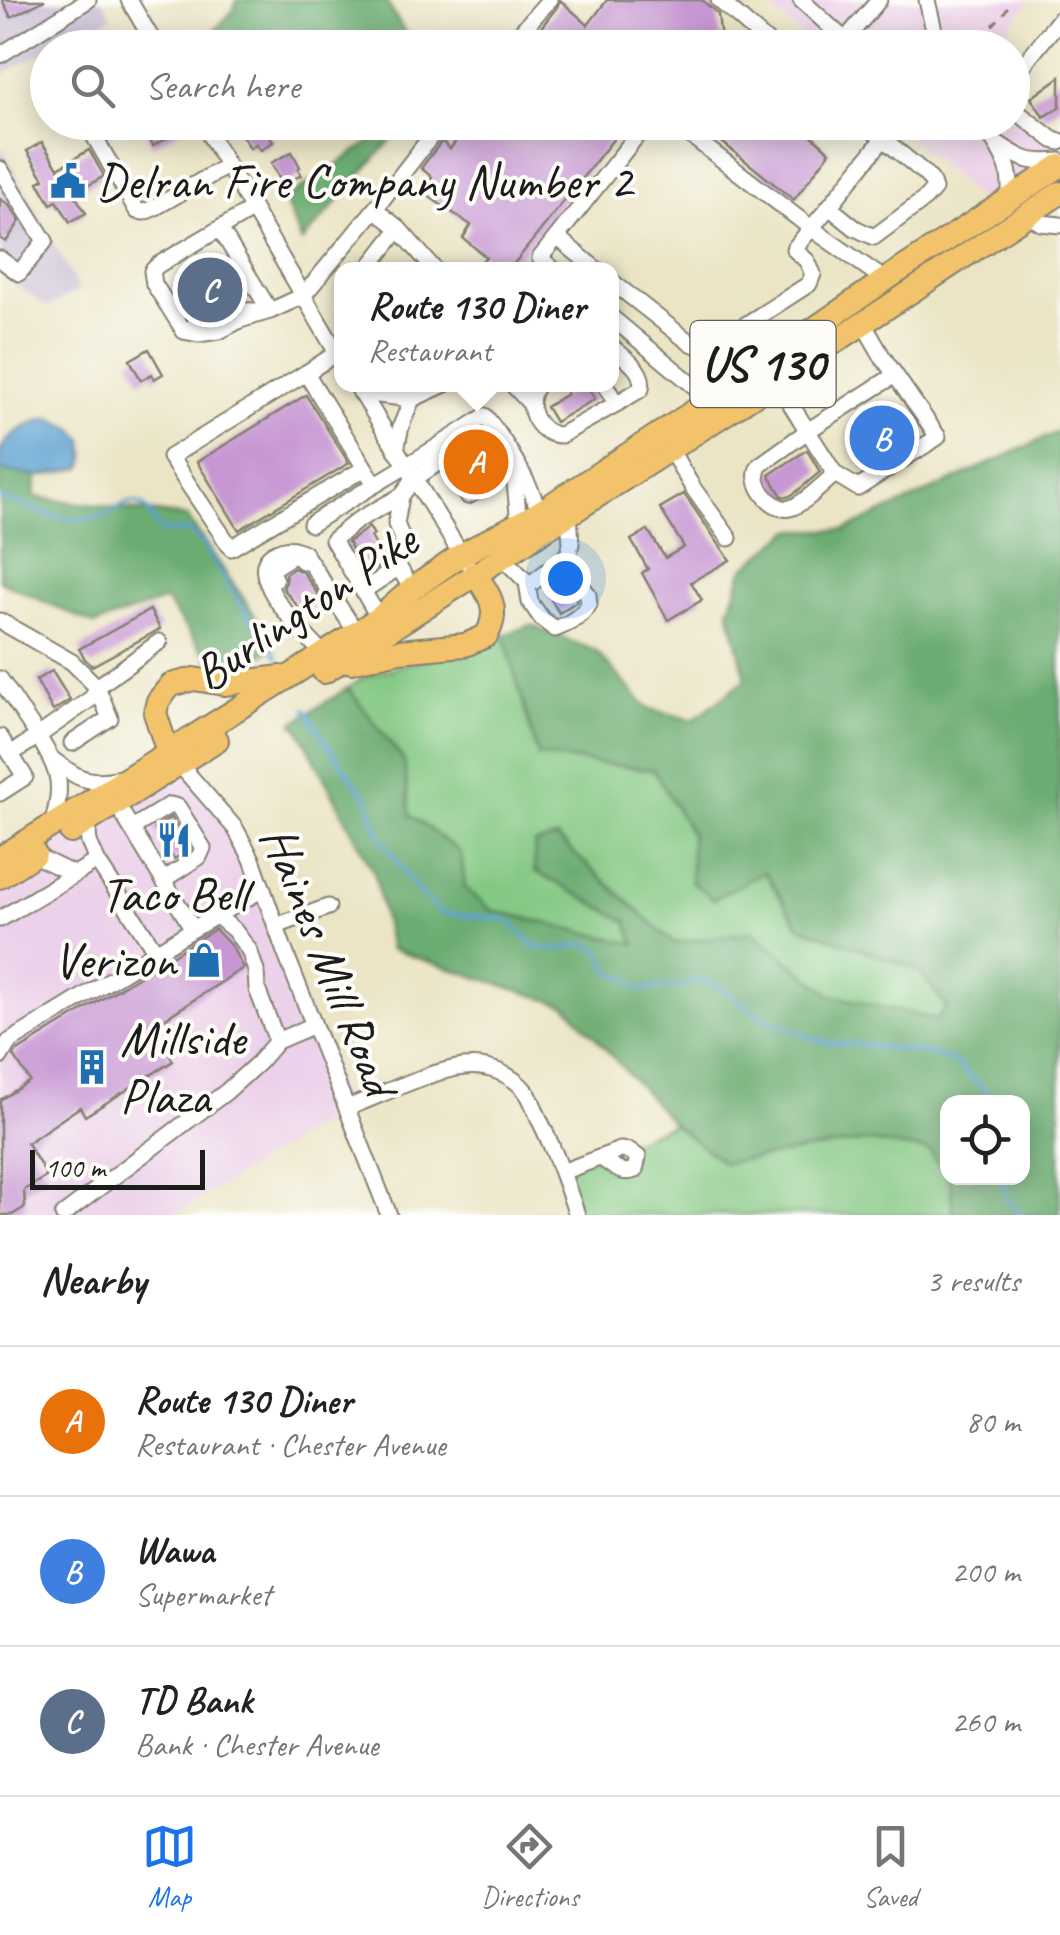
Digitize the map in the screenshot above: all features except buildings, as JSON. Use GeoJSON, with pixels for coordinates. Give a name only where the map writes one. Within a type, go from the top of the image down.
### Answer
{"type":"FeatureCollection","features":[{"type":"Feature","properties":{"kind":"highway","name":"Burlington Pike"},"geometry":{"type":"LineString","coordinates":[[1,861],[34,855],[88,822],[321,653],[468,564],[529,518],[1060,164]]}},
{"type":"Feature","properties":{"kind":"highway","name":"Burlington Pike"},"geometry":{"type":"LineString","coordinates":[[1,861],[130,776],[174,758],[321,653],[379,618],[412,590],[468,564],[502,557],[1060,193]]}},
{"type":"Feature","properties":{"kind":"highway"},"geometry":{"type":"LineString","coordinates":[[321,653],[465,645],[486,636],[493,618],[492,602],[468,564]]}},
{"type":"Feature","properties":{"kind":"highway"},"geometry":{"type":"LineString","coordinates":[[174,758],[155,713],[170,685],[184,680],[224,684],[291,676]]}},
{"type":"Feature","properties":{"kind":"street"},"geometry":{"type":"LineString","coordinates":[[40,30],[88,0]]}},
{"type":"Feature","properties":{"kind":"street"},"geometry":{"type":"LineString","coordinates":[[129,0],[146,30]]}},
{"type":"Feature","properties":{"kind":"street"},"geometry":{"type":"LineString","coordinates":[[523,30],[549,0]]}},
{"type":"Feature","properties":{"kind":"street"},"geometry":{"type":"LineString","coordinates":[[718,0],[753,30]]}},
{"type":"Feature","properties":{"kind":"street"},"geometry":{"type":"LineString","coordinates":[[801,0],[834,30]]}},
{"type":"Feature","properties":{"kind":"street"},"geometry":{"type":"LineString","coordinates":[[854,30],[879,0]]}},
{"type":"Feature","properties":{"kind":"street"},"geometry":{"type":"LineString","coordinates":[[924,3],[932,30]]}},
{"type":"Feature","properties":{"kind":"street"},"geometry":{"type":"LineString","coordinates":[[1030,57],[1060,20]]}},
{"type":"Feature","properties":{"kind":"street"},"geometry":{"type":"LineString","coordinates":[[0,55],[30,36]]}},
{"type":"Feature","properties":{"kind":"street"},"geometry":{"type":"LineString","coordinates":[[1030,122],[1060,142]]}},
{"type":"Feature","properties":{"kind":"street"},"geometry":{"type":"LineString","coordinates":[[96,140],[137,211],[154,208],[227,166]]}},
{"type":"Feature","properties":{"kind":"street"},"geometry":{"type":"LineString","coordinates":[[212,140],[334,348]]}},
{"type":"Feature","properties":{"kind":"street"},"geometry":{"type":"LineString","coordinates":[[253,209],[152,271],[154,284],[184,331],[218,331],[303,296],[428,140]]}},
{"type":"Feature","properties":{"kind":"street"},"geometry":{"type":"LineString","coordinates":[[536,262],[633,140]]}},
{"type":"Feature","properties":{"kind":"street"},"geometry":{"type":"LineString","coordinates":[[697,140],[885,280]]}},
{"type":"Feature","properties":{"kind":"street"},"geometry":{"type":"LineString","coordinates":[[619,286],[689,342],[711,346],[809,284],[813,274],[794,249],[882,140]]}},
{"type":"Feature","properties":{"kind":"street"},"geometry":{"type":"LineString","coordinates":[[829,207],[856,228],[874,236],[934,189],[931,180],[884,140]]}},
{"type":"Feature","properties":{"kind":"street"},"geometry":{"type":"LineString","coordinates":[[994,141],[1032,162],[1060,164]]}},
{"type":"Feature","properties":{"kind":"street"},"geometry":{"type":"LineString","coordinates":[[994,141],[1011,174],[1010,198]]}},
{"type":"Feature","properties":{"kind":"street"},"geometry":{"type":"LineString","coordinates":[[0,170],[45,241],[19,273],[0,260]]}},
{"type":"Feature","properties":{"kind":"street"},"geometry":{"type":"LineString","coordinates":[[376,209],[429,262]]}},
{"type":"Feature","properties":{"kind":"street"},"geometry":{"type":"LineString","coordinates":[[1028,214],[1041,224],[1060,225]]}},
{"type":"Feature","properties":{"kind":"street"},"geometry":{"type":"LineString","coordinates":[[220,229],[270,311]]}},
{"type":"Feature","properties":{"kind":"street"},"geometry":{"type":"LineString","coordinates":[[374,262],[399,230]]}},
{"type":"Feature","properties":{"kind":"street"},"geometry":{"type":"LineString","coordinates":[[556,237],[587,262]]}},
{"type":"Feature","properties":{"kind":"street"},"geometry":{"type":"LineString","coordinates":[[184,331],[219,313],[270,311]]}},
{"type":"Feature","properties":{"kind":"street"},"geometry":{"type":"LineString","coordinates":[[619,324],[711,400]]}},
{"type":"Feature","properties":{"kind":"street"},"geometry":{"type":"LineString","coordinates":[[776,381],[836,474],[858,488],[938,437],[863,324]]}},
{"type":"Feature","properties":{"kind":"street"},"geometry":{"type":"LineString","coordinates":[[520,392],[544,429],[552,436],[561,436],[641,389],[640,372],[619,353]]}},
{"type":"Feature","properties":{"kind":"street"},"geometry":{"type":"LineString","coordinates":[[334,359],[170,457],[232,548],[365,468]]}},
{"type":"Feature","properties":{"kind":"street"},"geometry":{"type":"LineString","coordinates":[[306,373],[374,483]]}},
{"type":"Feature","properties":{"kind":"street"},"geometry":{"type":"LineString","coordinates":[[836,474],[795,507],[785,509],[777,507],[754,478],[760,465],[895,375]]}},
{"type":"Feature","properties":{"kind":"street"},"geometry":{"type":"LineString","coordinates":[[361,392],[468,564]]}},
{"type":"Feature","properties":{"kind":"street"},"geometry":{"type":"LineString","coordinates":[[378,392],[412,399],[427,392]]}},
{"type":"Feature","properties":{"kind":"street"},"geometry":{"type":"LineString","coordinates":[[529,402],[532,392]]}},
{"type":"Feature","properties":{"kind":"street"},"geometry":{"type":"LineString","coordinates":[[610,392],[616,404]]}},
{"type":"Feature","properties":{"kind":"street"},"geometry":{"type":"LineString","coordinates":[[396,450],[412,399]]}},
{"type":"Feature","properties":{"kind":"street"},"geometry":{"type":"LineString","coordinates":[[312,524],[374,483],[410,472],[441,453],[485,416],[528,484],[529,518]]}},
{"type":"Feature","properties":{"kind":"street"},"geometry":{"type":"LineString","coordinates":[[670,449],[728,538]]}},
{"type":"Feature","properties":{"kind":"street"},"geometry":{"type":"LineString","coordinates":[[441,453],[468,496],[518,468]]}},
{"type":"Feature","properties":{"kind":"street"},"geometry":{"type":"LineString","coordinates":[[518,468],[516,484],[529,518]]}},
{"type":"Feature","properties":{"kind":"street"},"geometry":{"type":"LineString","coordinates":[[410,472],[396,524],[407,550],[396,564],[412,590]]}},
{"type":"Feature","properties":{"kind":"street"},"geometry":{"type":"LineString","coordinates":[[379,618],[333,540],[358,520],[402,496]]}},
{"type":"Feature","properties":{"kind":"street"},"geometry":{"type":"LineString","coordinates":[[527,582],[566,557],[571,544],[569,514]]}},
{"type":"Feature","properties":{"kind":"street"},"geometry":{"type":"LineString","coordinates":[[321,653],[266,584],[264,562],[272,554],[285,548],[304,553],[356,632]]}},
{"type":"Feature","properties":{"kind":"street"},"geometry":{"type":"LineString","coordinates":[[502,557],[527,582],[530,602],[542,620],[555,629],[566,625],[589,604],[588,594],[566,557]]}},
{"type":"Feature","properties":{"kind":"street"},"geometry":{"type":"LineString","coordinates":[[363,591],[399,567]]}},
{"type":"Feature","properties":{"kind":"street"},"geometry":{"type":"LineString","coordinates":[[0,621],[72,662],[97,686],[110,718],[72,743]]}},
{"type":"Feature","properties":{"kind":"street"},"geometry":{"type":"LineString","coordinates":[[12,754],[92,698],[97,686],[159,642]]}},
{"type":"Feature","properties":{"kind":"street"},"geometry":{"type":"LineString","coordinates":[[0,679],[52,759],[61,796],[52,826]]}},
{"type":"Feature","properties":{"kind":"street"},"geometry":{"type":"LineString","coordinates":[[0,737],[25,777],[0,794]]}},
{"type":"Feature","properties":{"kind":"street","name":"Haines Mill Road"},"geometry":{"type":"LineString","coordinates":[[174,758],[235,828],[252,859],[383,1213]]}},
{"type":"Feature","properties":{"kind":"street"},"geometry":{"type":"LineString","coordinates":[[52,759],[77,778],[104,781],[130,776]]}},
{"type":"Feature","properties":{"kind":"street"},"geometry":{"type":"LineString","coordinates":[[116,803],[193,929]]}},
{"type":"Feature","properties":{"kind":"street"},"geometry":{"type":"LineString","coordinates":[[132,828],[170,805],[178,807],[203,848],[201,854],[163,880]]}},
{"type":"Feature","properties":{"kind":"street"},"geometry":{"type":"LineString","coordinates":[[88,822],[89,842],[97,860],[156,952]]}},
{"type":"Feature","properties":{"kind":"street"},"geometry":{"type":"LineString","coordinates":[[34,855],[72,874]]}},
{"type":"Feature","properties":{"kind":"street"},"geometry":{"type":"LineString","coordinates":[[0,919],[97,860]]}},
{"type":"Feature","properties":{"kind":"street"},"geometry":{"type":"LineString","coordinates":[[0,1057],[9,1042],[263,889]]}},
{"type":"Feature","properties":{"kind":"street"},"geometry":{"type":"LineString","coordinates":[[276,926],[328,906]]}},
{"type":"Feature","properties":{"kind":"street"},"geometry":{"type":"LineString","coordinates":[[217,916],[234,930],[252,958],[257,989],[277,1042]]}},
{"type":"Feature","properties":{"kind":"street"},"geometry":{"type":"LineString","coordinates":[[63,1215],[226,1092],[277,1042],[314,1025]]}},
{"type":"Feature","properties":{"kind":"street"},"geometry":{"type":"LineString","coordinates":[[347,1108],[436,1074],[466,1066],[489,1068],[510,1078],[527,1093],[578,1215]]}},
{"type":"Feature","properties":{"kind":"street"},"geometry":{"type":"LineString","coordinates":[[562,1172],[602,1158]]}},
{"type":"Feature","properties":{"kind":"path"},"geometry":{"type":"LineString","coordinates":[[987,30],[1012,0]]}},
{"type":"Feature","properties":{"kind":"shaded area"},"geometry":{"type":"Polygon","coordinates":[[[0,0],[102,0],[112,17],[86,30],[30,30],[30,60],[0,75],[0,0]]]}},
{"type":"Feature","properties":{"kind":"shaded area"},"geometry":{"type":"Polygon","coordinates":[[[762,0],[1030,0],[1007,30],[795,30],[762,0]]]}},
{"type":"Feature","properties":{"kind":"shaded area"},"geometry":{"type":"Polygon","coordinates":[[[1030,128],[1060,154],[991,211],[914,140],[1030,140],[1030,128]]]}},
{"type":"Feature","properties":{"kind":"shaded area"},"geometry":{"type":"Polygon","coordinates":[[[0,145],[79,290],[48,307],[0,274],[0,145]]]}},
{"type":"Feature","properties":{"kind":"shaded area"},"geometry":{"type":"Polygon","coordinates":[[[197,752],[285,952],[347,1108],[173,1215],[0,1215],[0,877],[197,752]]]}},
{"type":"Feature","properties":{"kind":"green space"},"geometry":{"type":"Polygon","coordinates":[[[236,0],[385,0],[404,30],[215,30],[233,11],[236,0]]]}},
{"type":"Feature","properties":{"kind":"green space"},"geometry":{"type":"Polygon","coordinates":[[[373,140],[391,140],[302,242],[284,200],[373,140]]]}},
{"type":"Feature","properties":{"kind":"green space"},"geometry":{"type":"Polygon","coordinates":[[[1060,431],[1060,1215],[953,1215],[951,1185],[1030,1185],[1030,1095],[940,1095],[940,1166],[930,1151],[865,1141],[724,1163],[673,1124],[567,1006],[390,949],[375,875],[293,723],[348,688],[404,761],[410,815],[461,853],[465,888],[491,910],[635,944],[627,921],[535,871],[534,844],[557,838],[674,943],[753,932],[831,995],[937,1020],[947,1007],[918,970],[799,926],[765,872],[713,899],[691,881],[691,834],[654,770],[538,756],[504,635],[531,625],[596,651],[647,708],[693,720],[746,679],[729,610],[744,568],[792,530],[846,530],[1060,431]]]}},
{"type":"Feature","properties":{"kind":"green space"},"geometry":{"type":"Polygon","coordinates":[[[0,449],[85,464],[37,477],[34,497],[187,517],[276,646],[227,677],[218,671],[165,600],[95,625],[0,581],[0,449]]]}},
{"type":"Feature","properties":{"kind":"green space"},"geometry":{"type":"Polygon","coordinates":[[[504,635],[538,756],[654,769],[691,834],[692,881],[714,899],[764,872],[799,926],[918,969],[947,1007],[937,1020],[831,995],[753,932],[674,943],[557,838],[535,871],[627,922],[635,945],[491,910],[465,888],[461,853],[410,815],[404,761],[348,688],[366,676],[504,635]]]}},
{"type":"Feature","properties":{"kind":"green space"},"geometry":{"type":"Polygon","coordinates":[[[673,1124],[724,1163],[865,1141],[930,1151],[940,1166],[940,1185],[951,1185],[953,1215],[576,1215],[559,1170],[673,1124]]]}},
{"type":"Feature","properties":{"kind":"water"},"geometry":{"type":"Polygon","coordinates":[[[50,418],[72,428],[84,440],[82,468],[38,477],[0,470],[0,452],[8,440],[28,425],[50,418]]]}},
{"type":"Feature","properties":{"kind":"waterway"},"geometry":{"type":"LineString","coordinates":[[0,498],[74,519],[103,515],[137,503],[148,511],[162,532],[188,531],[202,542],[278,658]]}},
{"type":"Feature","properties":{"kind":"waterway"},"geometry":{"type":"LineString","coordinates":[[306,709],[367,798],[377,830],[408,879],[441,913],[504,919],[536,947],[594,946],[613,973],[640,990],[710,982],[760,1015],[815,1039],[927,1053],[955,1062],[990,1095]]}},
{"type":"Feature","properties":{"kind":"waterway"},"geometry":{"type":"LineString","coordinates":[[1003,1185],[1006,1198],[1021,1215]]}},
{"type":"Feature","properties":{"kind":"place","name":"Delran Fire Company Number 2"},"geometry":{"type":"Point","coordinates":[68,181]}},
{"type":"Feature","properties":{"kind":"place","name":"TD Bank"},"geometry":{"type":"Point","coordinates":[210,290]}},
{"type":"Feature","properties":{"kind":"place","name":"Wawa"},"geometry":{"type":"Point","coordinates":[882,438]}},
{"type":"Feature","properties":{"kind":"place","name":"Route 130 Diner"},"geometry":{"type":"Point","coordinates":[476,462]}},
{"type":"Feature","properties":{"kind":"place","name":"Taco Bell"},"geometry":{"type":"Point","coordinates":[174,840]}},
{"type":"Feature","properties":{"kind":"place","name":"Verizon"},"geometry":{"type":"Point","coordinates":[204,960]}},
{"type":"Feature","properties":{"kind":"place","name":"Millside Plaza"},"geometry":{"type":"Point","coordinates":[92,1067]}}]}
